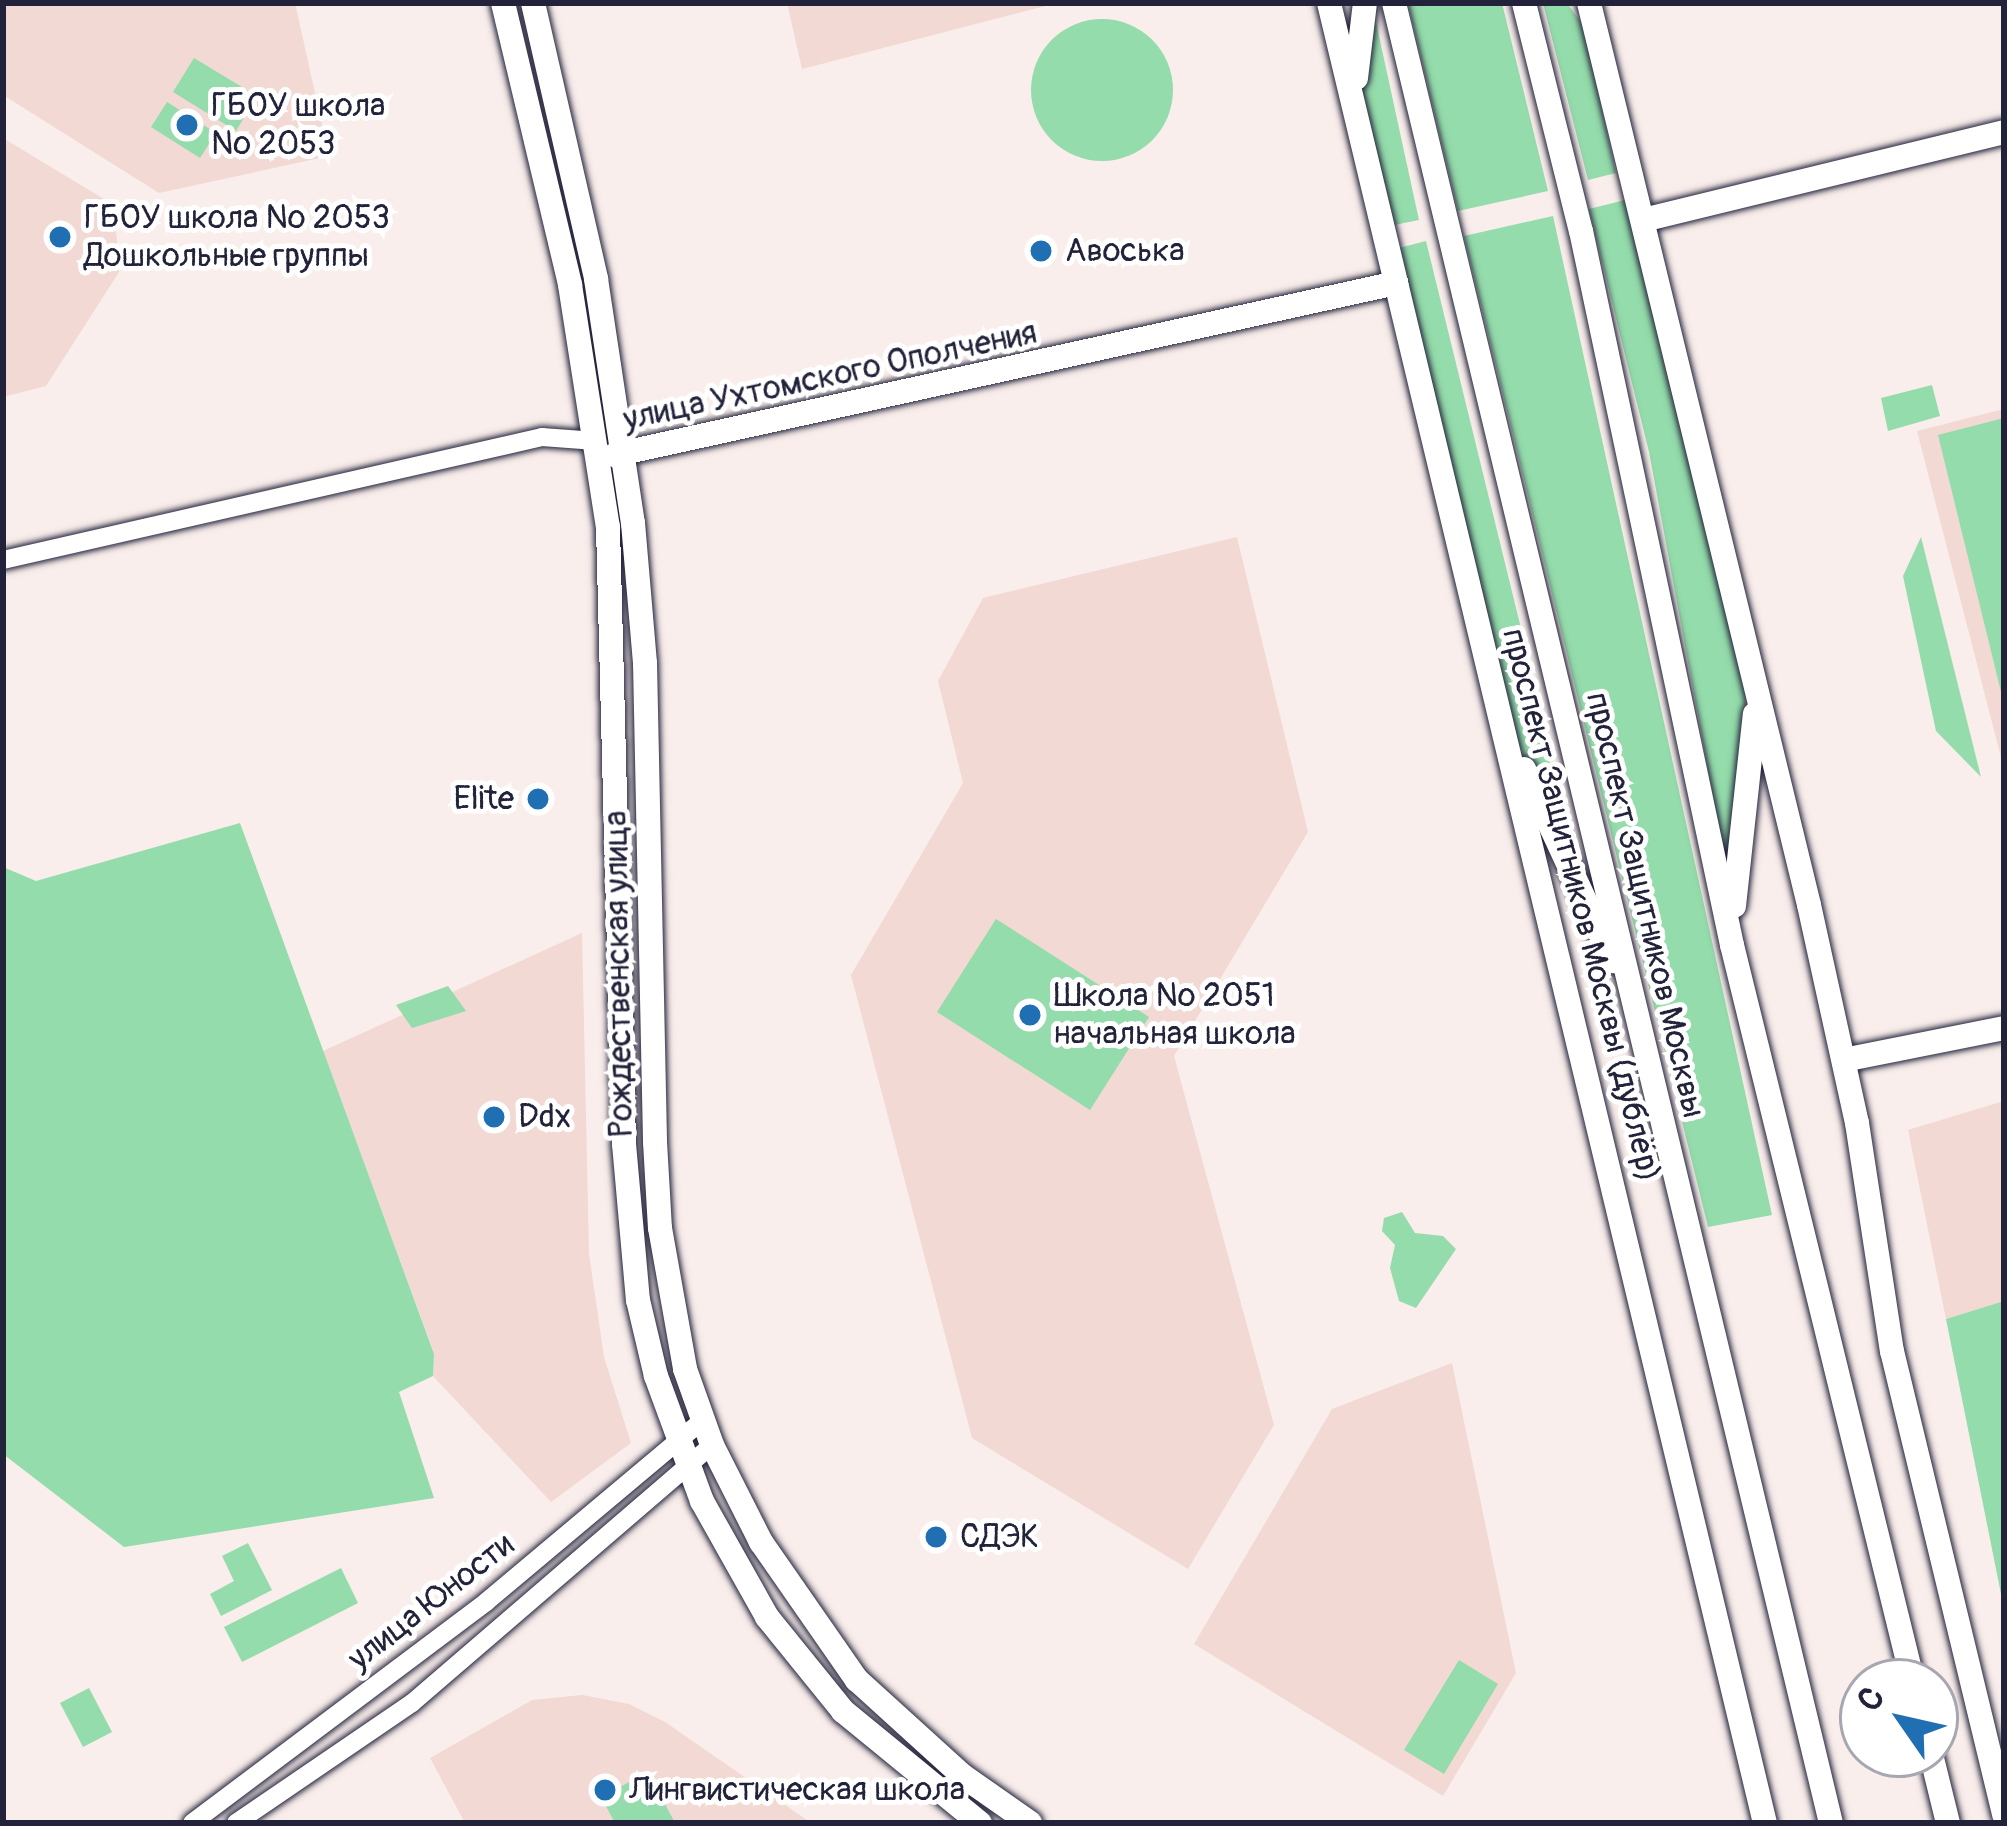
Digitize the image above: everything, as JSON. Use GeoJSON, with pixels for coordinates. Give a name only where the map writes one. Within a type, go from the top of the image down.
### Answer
{"type":"FeatureCollection","features":[{"type":"Feature","properties":{"kind":"street","name":"Рождественская улица"},"geometry":{"type":"LineString","coordinates":[[503,3],[570,285],[596,441],[616,662],[629,1220],[638,1300],[687,1466],[767,1617],[831,1699],[980,1823]]}},
{"type":"Feature","properties":{"kind":"street","name":"Рождественская улица"},"geometry":{"type":"LineString","coordinates":[[533,3],[596,279],[625,456],[644,663],[660,1228],[703,1420],[796,1599],[857,1681],[963,1777],[1030,1823]]}},
{"type":"Feature","properties":{"kind":"street","name":"проспект Защитников Москвы (дублёр)"},"geometry":{"type":"LineString","coordinates":[[1329,3],[1766,1823]]}},
{"type":"Feature","properties":{"kind":"street"},"geometry":{"type":"LineString","coordinates":[[1354,98],[1365,3]]}},
{"type":"Feature","properties":{"kind":"street","name":"проспект Защитников Москвы"},"geometry":{"type":"LineString","coordinates":[[1394,3],[1832,1823]]}},
{"type":"Feature","properties":{"kind":"street"},"geometry":{"type":"LineString","coordinates":[[1524,3],[1581,231],[1732,945],[1907,1658]]}},
{"type":"Feature","properties":{"kind":"street"},"geometry":{"type":"LineString","coordinates":[[1578,3],[1592,14],[1844,1060],[1892,1352],[2004,1815]]}},
{"type":"Feature","properties":{"kind":"street"},"geometry":{"type":"LineString","coordinates":[[1643,220],[2004,132]]}},
{"type":"Feature","properties":{"kind":"street","name":"улица Ухтомского Ополчения"},"geometry":{"type":"LineString","coordinates":[[3,560],[542,437],[596,441],[625,456],[1396,283]]}},
{"type":"Feature","properties":{"kind":"street"},"geometry":{"type":"LineString","coordinates":[[1732,945],[1756,694]]}},
{"type":"Feature","properties":{"kind":"street"},"geometry":{"type":"LineString","coordinates":[[1505,729],[1638,1016]]}},
{"type":"Feature","properties":{"kind":"street"},"geometry":{"type":"LineString","coordinates":[[1844,1060],[2004,1028]]}},
{"type":"Feature","properties":{"kind":"street","name":"улица Юности"},"geometry":{"type":"LineString","coordinates":[[192,1823],[486,1602],[703,1420]]}},
{"type":"Feature","properties":{"kind":"street","name":"улица Юности"},"geometry":{"type":"LineString","coordinates":[[236,1823],[412,1703],[712,1445]]}},
{"type":"Feature","properties":{"kind":"street"},"geometry":{"type":"LineString","coordinates":[[388,1672],[418,1671],[421,1692],[412,1703]]}},
{"type":"Feature","properties":{"kind":"street"},"geometry":{"type":"LineString","coordinates":[[1937,1778],[1948,1823]]}},
{"type":"Feature","properties":{"kind":"shaded area","name":"ГБОУ школа № 2053"},"geometry":{"type":"Polygon","coordinates":[[[3,3],[295,3],[329,156],[159,193],[3,95],[3,3]]]}},
{"type":"Feature","properties":{"kind":"shaded area"},"geometry":{"type":"Polygon","coordinates":[[[787,3],[1057,3],[802,69],[787,3]]]}},
{"type":"Feature","properties":{"kind":"shaded area","name":"ГБОУ школа № 2053 Дошкольные группы"},"geometry":{"type":"Polygon","coordinates":[[[3,138],[112,204],[121,269],[46,386],[3,397],[3,138]]]}},
{"type":"Feature","properties":{"kind":"shaded area"},"geometry":{"type":"Polygon","coordinates":[[[2004,409],[2004,769],[1917,431],[2004,409]]]}},
{"type":"Feature","properties":{"kind":"shaded area","name":"Школа № 2051 начальная школа"},"geometry":{"type":"Polygon","coordinates":[[[1237,537],[1308,832],[1174,1056],[1274,1425],[1188,1569],[972,1438],[851,975],[963,783],[938,681],[983,598],[1237,537]]]}},
{"type":"Feature","properties":{"kind":"shaded area"},"geometry":{"type":"Polygon","coordinates":[[[582,933],[589,1254],[604,1357],[631,1443],[551,1502],[433,1376],[434,1353],[323,1051],[582,933]]]}},
{"type":"Feature","properties":{"kind":"shaded area"},"geometry":{"type":"Polygon","coordinates":[[[2004,1101],[2004,1301],[1946,1319],[1908,1130],[2004,1101]]]}},
{"type":"Feature","properties":{"kind":"shaded area"},"geometry":{"type":"Polygon","coordinates":[[[1452,1363],[1516,1673],[1443,1796],[1194,1644],[1332,1409],[1452,1363]]]}},
{"type":"Feature","properties":{"kind":"shaded area","name":"Лингвистическая школа"},"geometry":{"type":"Polygon","coordinates":[[[582,1695],[629,1704],[665,1722],[811,1823],[465,1823],[430,1758],[532,1700],[582,1695]]]}},
{"type":"Feature","properties":{"kind":"green space"},"geometry":{"type":"Polygon","coordinates":[[[1408,3],[1502,3],[1548,191],[1458,211],[1408,3]]]}},
{"type":"Feature","properties":{"kind":"green space"},"geometry":{"type":"Polygon","coordinates":[[[1543,3],[1567,3],[1583,25],[1616,173],[1588,180],[1543,3]]]}},
{"type":"Feature","properties":{"kind":"green space"},"geometry":{"type":"Polygon","coordinates":[[[1374,13],[1419,220],[1394,225],[1361,92],[1374,13]]]}},
{"type":"Feature","properties":{"kind":"green space"},"geometry":{"type":"Polygon","coordinates":[[[1102,19],[1129,25],[1152,40],[1167,63],[1173,90],[1167,117],[1152,140],[1129,155],[1102,161],[1075,155],[1052,140],[1037,117],[1031,90],[1037,63],[1052,40],[1075,25],[1102,19]]]}},
{"type":"Feature","properties":{"kind":"green space"},"geometry":{"type":"Polygon","coordinates":[[[194,58],[257,96],[236,131],[173,92],[194,58]]]}},
{"type":"Feature","properties":{"kind":"green space"},"geometry":{"type":"Polygon","coordinates":[[[167,102],[216,133],[200,158],[151,127],[167,102]]]}},
{"type":"Feature","properties":{"kind":"green space"},"geometry":{"type":"Polygon","coordinates":[[[1625,200],[1746,696],[1726,866],[1649,452],[1589,209],[1625,200]]]}},
{"type":"Feature","properties":{"kind":"green space"},"geometry":{"type":"Polygon","coordinates":[[[1553,216],[1772,1215],[1708,1227],[1464,236],[1553,216]]]}},
{"type":"Feature","properties":{"kind":"green space"},"geometry":{"type":"Polygon","coordinates":[[[1426,241],[1580,869],[1510,726],[1395,249],[1426,241]]]}},
{"type":"Feature","properties":{"kind":"green space"},"geometry":{"type":"Polygon","coordinates":[[[1932,385],[1940,416],[1888,431],[1881,398],[1932,385]]]}},
{"type":"Feature","properties":{"kind":"green space"},"geometry":{"type":"Polygon","coordinates":[[[2004,418],[2004,704],[1938,435],[2004,418]]]}},
{"type":"Feature","properties":{"kind":"green space"},"geometry":{"type":"Polygon","coordinates":[[[1921,537],[1981,777],[1936,731],[1903,576],[1921,537]]]}},
{"type":"Feature","properties":{"kind":"green space"},"geometry":{"type":"Polygon","coordinates":[[[240,823],[434,1354],[433,1376],[399,1392],[434,1498],[124,1547],[3,1454],[3,867],[36,881],[240,823]]]}},
{"type":"Feature","properties":{"kind":"green space"},"geometry":{"type":"Polygon","coordinates":[[[996,919],[1149,1017],[1090,1110],[937,1012],[996,919]]]}},
{"type":"Feature","properties":{"kind":"green space"},"geometry":{"type":"Polygon","coordinates":[[[448,986],[466,1011],[412,1028],[396,1005],[448,986]]]}},
{"type":"Feature","properties":{"kind":"green space"},"geometry":{"type":"Polygon","coordinates":[[[1402,1212],[1415,1233],[1443,1236],[1456,1249],[1416,1308],[1399,1301],[1390,1268],[1395,1245],[1382,1231],[1384,1218],[1402,1212]]]}},
{"type":"Feature","properties":{"kind":"green space"},"geometry":{"type":"Polygon","coordinates":[[[2004,1301],[2004,1609],[1946,1319],[2004,1301]]]}},
{"type":"Feature","properties":{"kind":"green space"},"geometry":{"type":"Polygon","coordinates":[[[248,1543],[272,1590],[221,1616],[210,1594],[234,1581],[222,1556],[248,1543]]]}},
{"type":"Feature","properties":{"kind":"green space"},"geometry":{"type":"Polygon","coordinates":[[[341,1568],[358,1603],[242,1662],[224,1627],[341,1568]]]}},
{"type":"Feature","properties":{"kind":"green space"},"geometry":{"type":"Polygon","coordinates":[[[1459,1660],[1498,1684],[1444,1774],[1404,1750],[1459,1660]]]}},
{"type":"Feature","properties":{"kind":"green space"},"geometry":{"type":"Polygon","coordinates":[[[89,1688],[112,1732],[83,1747],[60,1703],[89,1688]]]}},
{"type":"Feature","properties":{"kind":"green space"},"geometry":{"type":"Polygon","coordinates":[[[648,1772],[675,1823],[615,1823],[601,1797],[648,1772]]]}},
{"type":"Feature","properties":{"kind":"place","name":"ГБОУ школа № 2053"},"geometry":{"type":"Point","coordinates":[187,125]}},
{"type":"Feature","properties":{"kind":"place","name":"ГБОУ школа № 2053 Дошкольные группы"},"geometry":{"type":"Point","coordinates":[60,237]}},
{"type":"Feature","properties":{"kind":"place","name":"Авоська"},"geometry":{"type":"Point","coordinates":[1041,251]}},
{"type":"Feature","properties":{"kind":"place","name":"Elite"},"geometry":{"type":"Point","coordinates":[538,799]}},
{"type":"Feature","properties":{"kind":"place","name":"Школа № 2051 начальная школа"},"geometry":{"type":"Point","coordinates":[1030,1015]}},
{"type":"Feature","properties":{"kind":"place","name":"Ddx"},"geometry":{"type":"Point","coordinates":[494,1117]}},
{"type":"Feature","properties":{"kind":"place","name":"СДЭК"},"geometry":{"type":"Point","coordinates":[936,1537]}},
{"type":"Feature","properties":{"kind":"place","name":"Лингвистическая школа"},"geometry":{"type":"Point","coordinates":[605,1790]}}]}
